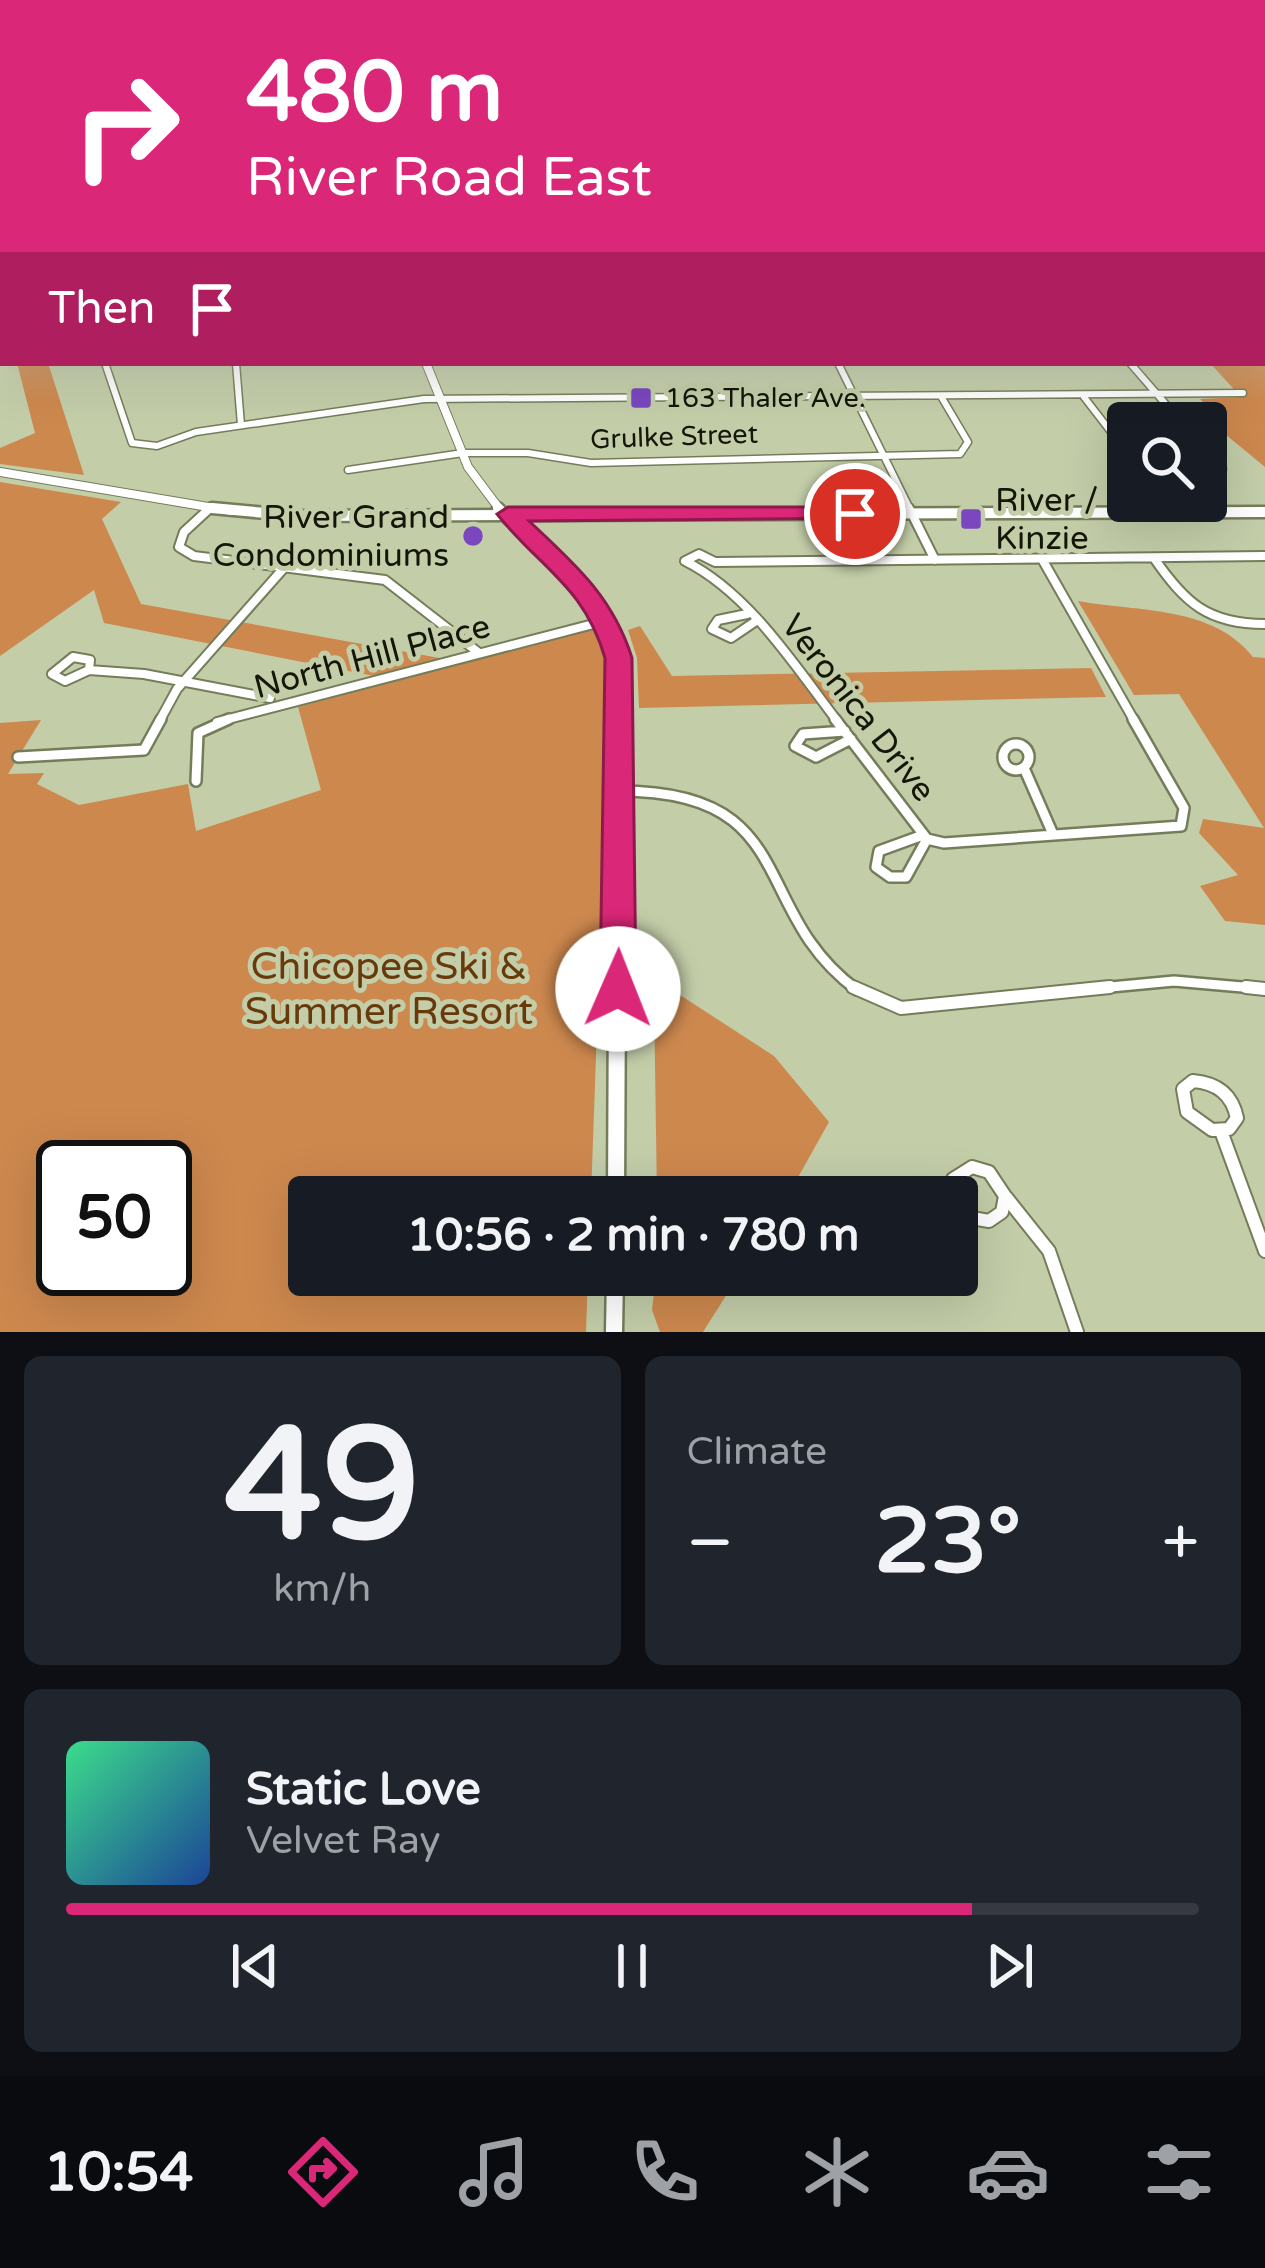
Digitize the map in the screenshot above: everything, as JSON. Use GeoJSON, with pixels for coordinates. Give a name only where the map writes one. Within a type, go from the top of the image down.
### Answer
{"type":"FeatureCollection","features":[{"type":"Feature","properties":{"kind":"street"},"geometry":{"type":"LineString","coordinates":[[106,366],[133,442],[157,446],[196,432],[441,399],[1243,393]]}},
{"type":"Feature","properties":{"kind":"street"},"geometry":{"type":"LineString","coordinates":[[236,366],[241,425]]}},
{"type":"Feature","properties":{"kind":"street"},"geometry":{"type":"LineString","coordinates":[[427,366],[489,498],[586,588],[607,620],[621,680],[616,1176]]}},
{"type":"Feature","properties":{"kind":"street"},"geometry":{"type":"LineString","coordinates":[[839,366],[935,560]]}},
{"type":"Feature","properties":{"kind":"street"},"geometry":{"type":"LineString","coordinates":[[1133,366],[1163,402]]}},
{"type":"Feature","properties":{"kind":"street","name":"Grulke Street"},"geometry":{"type":"LineString","coordinates":[[348,470],[464,453],[528,454],[591,463],[954,454],[968,449],[942,396]]}},
{"type":"Feature","properties":{"kind":"street"},"geometry":{"type":"LineString","coordinates":[[1083,396],[1107,427]]}},
{"type":"Feature","properties":{"kind":"street"},"geometry":{"type":"LineString","coordinates":[[0,472],[210,508],[298,516],[1265,512]]}},
{"type":"Feature","properties":{"kind":"street"},"geometry":{"type":"LineString","coordinates":[[210,508],[184,532],[179,548],[194,556],[385,580],[479,653]]}},
{"type":"Feature","properties":{"kind":"street"},"geometry":{"type":"LineString","coordinates":[[701,554],[715,562],[705,571],[688,566],[686,560],[701,554]]}},
{"type":"Feature","properties":{"kind":"street","name":"Veronica Drive"},"geometry":{"type":"LineString","coordinates":[[715,562],[1265,556]]}},
{"type":"Feature","properties":{"kind":"street"},"geometry":{"type":"LineString","coordinates":[[1154,557],[1198,616],[1230,625],[1265,624]]}},
{"type":"Feature","properties":{"kind":"street","name":"Veronica Drive"},"geometry":{"type":"LineString","coordinates":[[705,571],[752,618],[925,837],[944,843],[1175,829],[1186,818],[1042,559]]}},
{"type":"Feature","properties":{"kind":"street"},"geometry":{"type":"LineString","coordinates":[[18,757],[144,750],[183,682],[284,568]]}},
{"type":"Feature","properties":{"kind":"street"},"geometry":{"type":"LineString","coordinates":[[752,618],[731,638],[712,629],[718,620],[752,618]]}},
{"type":"Feature","properties":{"kind":"street","name":"North Hill Place"},"geometry":{"type":"LineString","coordinates":[[196,781],[198,733],[208,724],[607,620]]}},
{"type":"Feature","properties":{"kind":"street"},"geometry":{"type":"LineString","coordinates":[[88,670],[90,660],[75,657],[52,674],[65,681],[88,670],[270,698]]}},
{"type":"Feature","properties":{"kind":"street"},"geometry":{"type":"LineString","coordinates":[[802,734],[848,735],[819,758],[804,756],[795,746],[802,734]]}},
{"type":"Feature","properties":{"kind":"street"},"geometry":{"type":"LineString","coordinates":[[1024,768],[1053,833]]}},
{"type":"Feature","properties":{"kind":"street"},"geometry":{"type":"LineString","coordinates":[[619,790],[676,792],[736,821],[827,967],[853,992],[875,1003],[901,1008],[1174,980],[1265,989]]}},
{"type":"Feature","properties":{"kind":"street"},"geometry":{"type":"LineString","coordinates":[[925,837],[906,877],[890,877],[876,867],[879,851],[925,837]]}},
{"type":"Feature","properties":{"kind":"street"},"geometry":{"type":"LineString","coordinates":[[1210,1082],[1233,1102],[1237,1118],[1221,1131],[1203,1126],[1187,1112],[1181,1096],[1187,1084],[1210,1082]]}},
{"type":"Feature","properties":{"kind":"street"},"geometry":{"type":"LineString","coordinates":[[1221,1131],[1265,1251]]}},
{"type":"Feature","properties":{"kind":"street"},"geometry":{"type":"LineString","coordinates":[[958,1176],[972,1167],[996,1179],[1004,1196],[1049,1251],[1078,1332]]}},
{"type":"Feature","properties":{"kind":"street"},"geometry":{"type":"LineString","coordinates":[[978,1219],[989,1221],[1002,1212],[1004,1196]]}},
{"type":"Feature","properties":{"kind":"street"},"geometry":{"type":"LineString","coordinates":[[614,1332],[615,1296]]}},
{"type":"Feature","properties":{"kind":"green space"},"geometry":{"type":"Polygon","coordinates":[[[18,366],[49,366],[84,475],[0,464],[0,448],[35,433],[18,366]]]}},
{"type":"Feature","properties":{"kind":"green space"},"geometry":{"type":"Polygon","coordinates":[[[1213,366],[1265,366],[1265,467],[1227,436],[1227,402],[1200,399],[1241,397],[1213,366]]]}},
{"type":"Feature","properties":{"kind":"green space"},"geometry":{"type":"Polygon","coordinates":[[[0,482],[121,502],[102,519],[141,604],[445,659],[379,677],[104,623],[94,590],[0,656],[0,482]]]}},
{"type":"Feature","properties":{"kind":"green space"},"geometry":{"type":"Polygon","coordinates":[[[1078,601],[1196,620],[1237,640],[1253,657],[1265,658],[1265,925],[1225,921],[1200,886],[1238,875],[1199,833],[1203,819],[1264,828],[1179,694],[1134,695],[1078,601]]]}},
{"type":"Feature","properties":{"kind":"green space","name":"Chicopee Ski & Summer Resort"},"geometry":{"type":"Polygon","coordinates":[[[600,626],[609,687],[592,1176],[288,1176],[288,1296],[587,1296],[586,1332],[0,1332],[0,723],[41,720],[8,774],[44,773],[37,784],[79,805],[188,784],[196,831],[321,790],[298,707],[600,626]]]}},
{"type":"Feature","properties":{"kind":"green space"},"geometry":{"type":"Polygon","coordinates":[[[640,626],[672,676],[1091,668],[1106,697],[639,708],[637,658],[628,630],[640,626]]]}},
{"type":"Feature","properties":{"kind":"green space"},"geometry":{"type":"Polygon","coordinates":[[[660,982],[774,1056],[829,1122],[799,1176],[657,1176],[654,999],[660,982]]]}},
{"type":"Feature","properties":{"kind":"green space"},"geometry":{"type":"Polygon","coordinates":[[[654,1296],[726,1296],[703,1332],[660,1332],[652,1310],[654,1296]]]}},
{"type":"Feature","properties":{"kind":"place","name":"163 Thaler Ave."},"geometry":{"type":"Point","coordinates":[641,398]}},
{"type":"Feature","properties":{"kind":"place","name":"River / Kinzie"},"geometry":{"type":"Point","coordinates":[971,519]}},
{"type":"Feature","properties":{"kind":"place","name":"River Grand Condominiums"},"geometry":{"type":"Point","coordinates":[473,536]}},
{"type":"Feature","properties":{"kind":"route"},"geometry":{"type":"LineString","coordinates":[[618,989],[619,658],[607,620],[586,588],[508,514],[855,514]]}}]}
